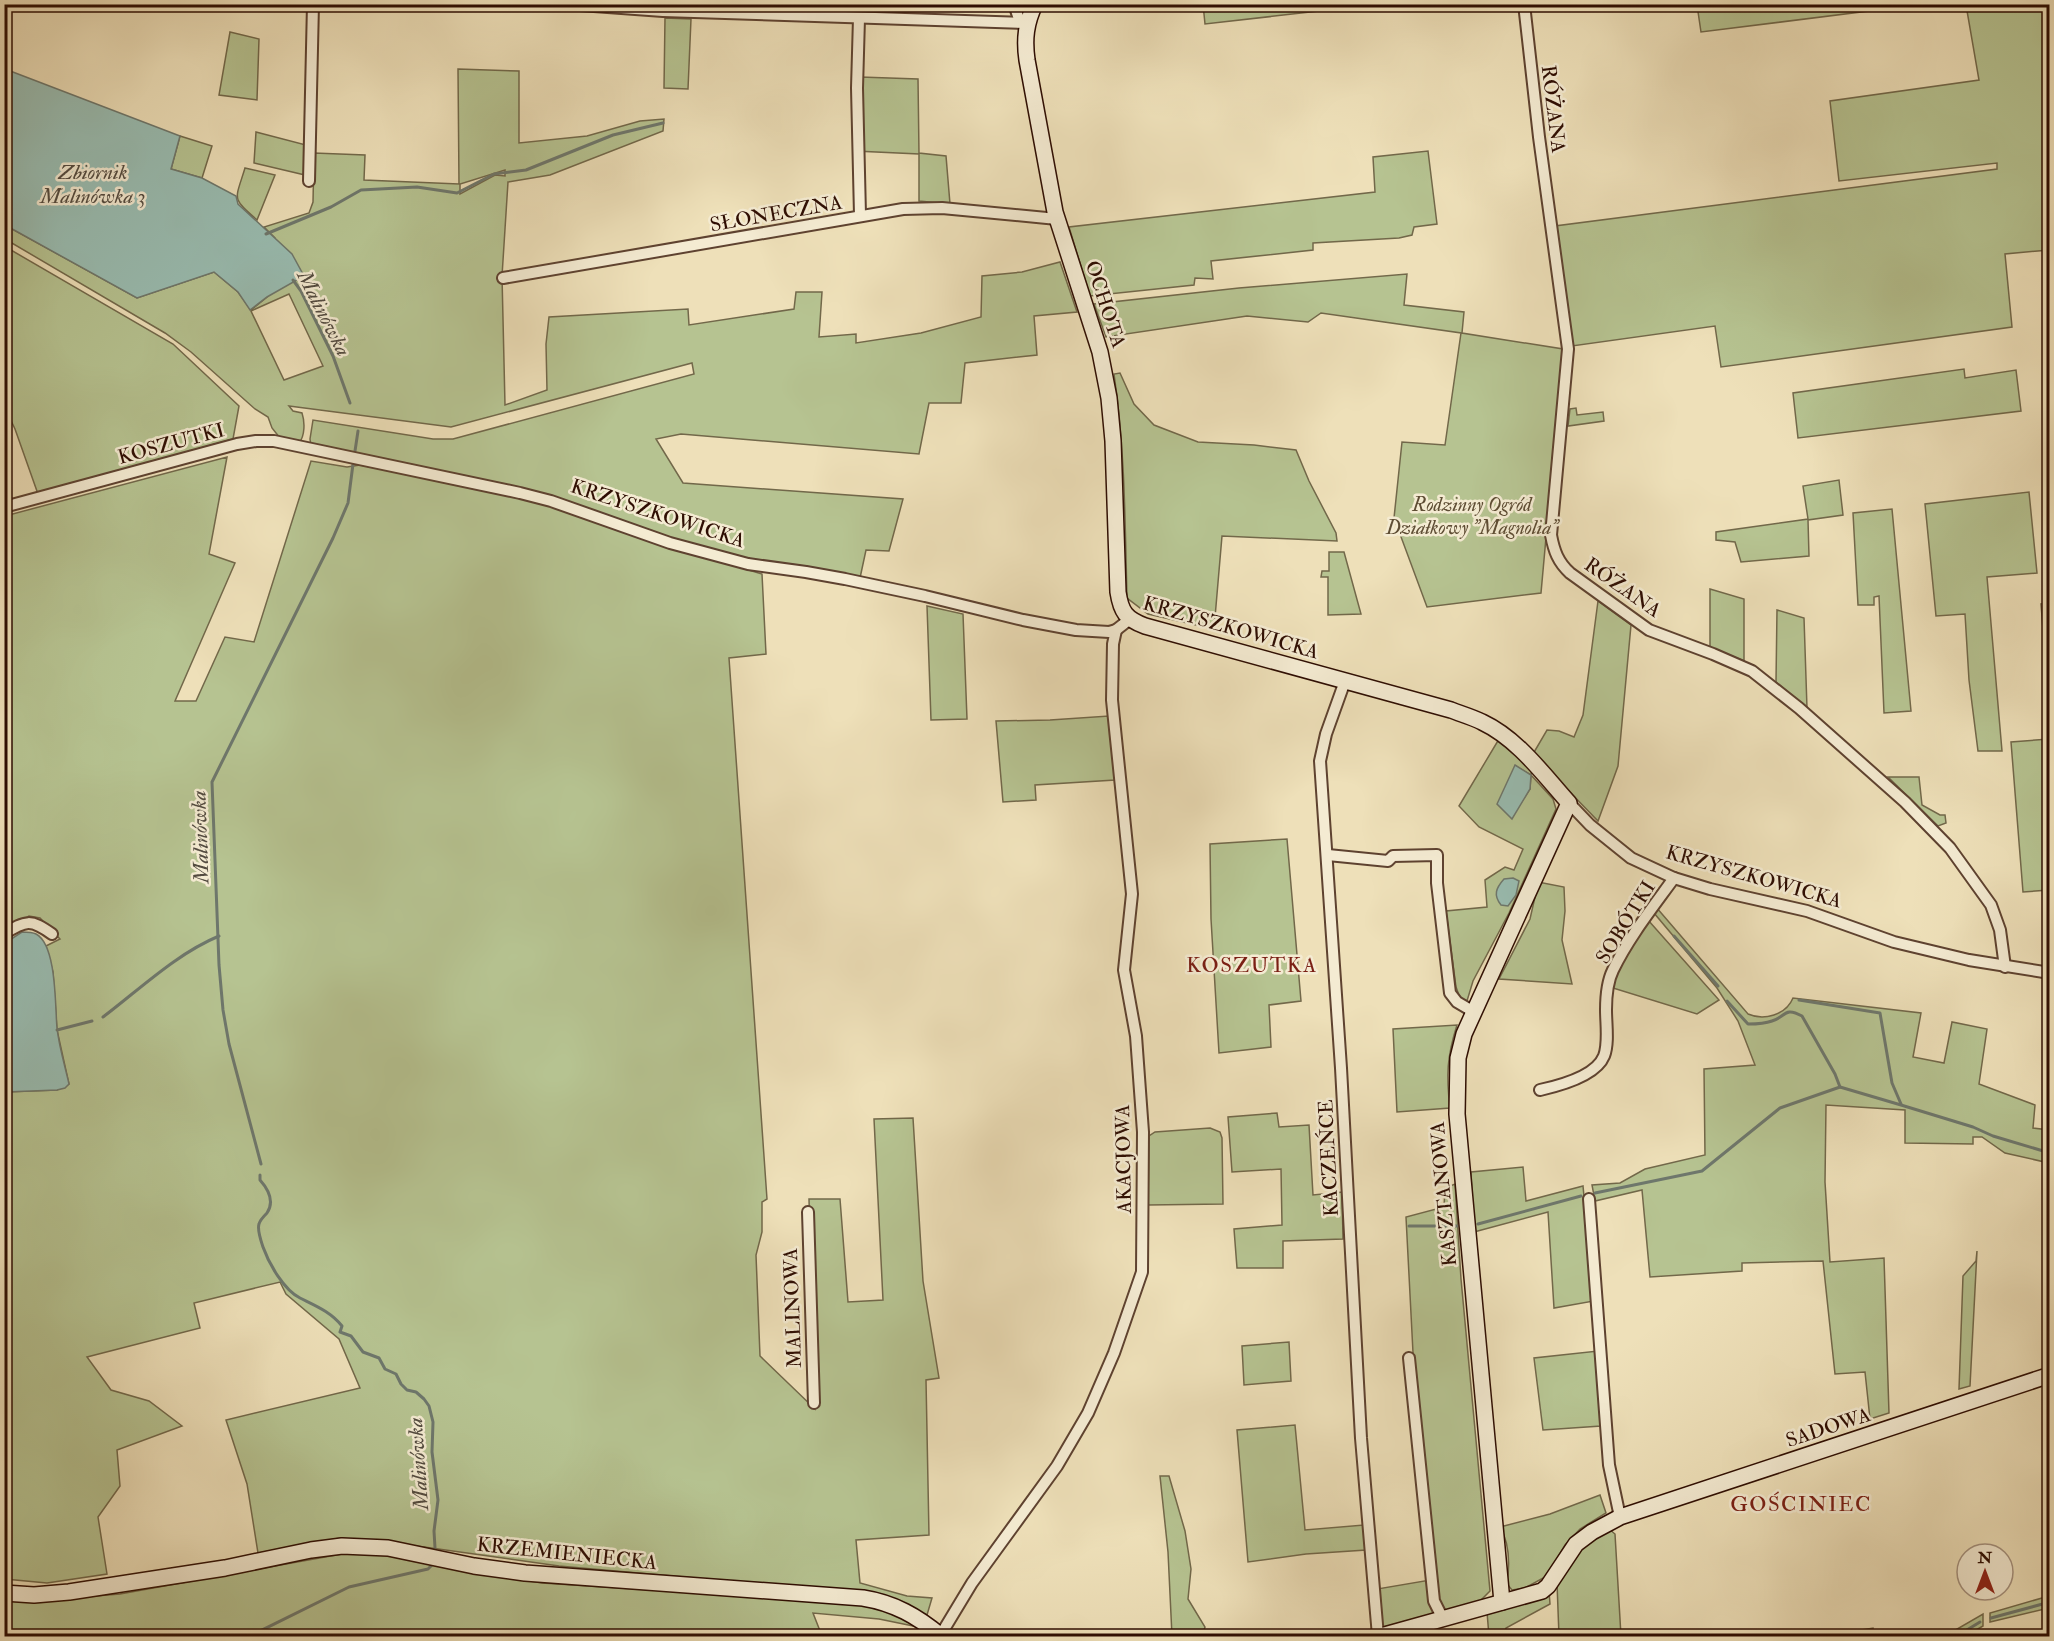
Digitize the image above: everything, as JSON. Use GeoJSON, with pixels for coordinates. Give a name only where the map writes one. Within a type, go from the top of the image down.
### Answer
{"type":"FeatureCollection","features":[{"type":"Feature","properties":{"kind":"street"},"geometry":{"type":"LineString","coordinates":[[309,181],[313,4]]}},
{"type":"Feature","properties":{"kind":"street"},"geometry":{"type":"LineString","coordinates":[[566,4],[663,11],[1023,23],[1014,4]]}},
{"type":"Feature","properties":{"kind":"street","name":"OCHOTA"},"geometry":{"type":"LineString","coordinates":[[1035,4],[1023,23],[1027,60],[1057,219],[1104,368],[1113,441],[1118,592],[1123,609],[1130,619]]}},
{"type":"Feature","properties":{"kind":"street","name":"RÓŻANA"},"geometry":{"type":"LineString","coordinates":[[1524,4],[1568,349],[1551,536],[1554,551],[1561,565],[1570,573],[1650,630],[1752,670],[1799,708],[1905,802],[1950,848],[1991,905],[2000,930],[2005,967]]}},
{"type":"Feature","properties":{"kind":"street"},"geometry":{"type":"LineString","coordinates":[[859,18],[857,88],[860,215]]}},
{"type":"Feature","properties":{"kind":"street","name":"SŁONECZNA"},"geometry":{"type":"LineString","coordinates":[[503,278],[687,248],[860,215],[922,208],[1057,219]]}},
{"type":"Feature","properties":{"kind":"street","name":"KOSZUTKI"},"geometry":{"type":"LineString","coordinates":[[4,507],[237,444],[256,441],[273,441],[349,458]]}},
{"type":"Feature","properties":{"kind":"street","name":"KRZYSZKOWICKA"},"geometry":{"type":"LineString","coordinates":[[349,458],[551,501],[670,543],[748,564],[806,572],[904,591],[1045,625],[1099,632],[1116,630],[1130,619],[1145,626],[1451,710],[1480,721],[1507,738],[1522,751],[1590,825],[1631,858],[1674,878],[1710,889],[1807,910],[1894,942],[1969,960],[2049,973]]}},
{"type":"Feature","properties":{"kind":"street","name":"AKACJOWA"},"geometry":{"type":"LineString","coordinates":[[940,1636],[972,1583],[1058,1466],[1088,1413],[1114,1353],[1142,1272],[1143,1132],[1136,1036],[1124,970],[1132,894],[1112,700],[1113,644],[1116,630]]}},
{"type":"Feature","properties":{"kind":"street","name":"KACZEŃCE"},"geometry":{"type":"LineString","coordinates":[[1345,681],[1326,734],[1320,761],[1328,855],[1360,1438],[1379,1636]]}},
{"type":"Feature","properties":{"kind":"street","name":"KASZTANOWA"},"geometry":{"type":"LineString","coordinates":[[1502,1602],[1457,1114],[1458,1058],[1473,1012],[1569,803]]}},
{"type":"Feature","properties":{"kind":"street"},"geometry":{"type":"LineString","coordinates":[[1328,855],[1388,861],[1393,856],[1437,855],[1438,890],[1450,993],[1457,1002],[1473,1012]]}},
{"type":"Feature","properties":{"kind":"street","name":"SOBÓTKI"},"geometry":{"type":"LineString","coordinates":[[1540,1090],[1572,1081],[1588,1072],[1604,1057],[1606,995],[1612,971],[1646,916],[1674,878]]}},
{"type":"Feature","properties":{"kind":"street"},"geometry":{"type":"LineString","coordinates":[[4,934],[26,922],[32,922],[52,934]]}},
{"type":"Feature","properties":{"kind":"street"},"geometry":{"type":"LineString","coordinates":[[1589,1198],[1609,1465],[1620,1517]]}},
{"type":"Feature","properties":{"kind":"street","name":"MALINOWA"},"geometry":{"type":"LineString","coordinates":[[808,1212],[813,1403]]}},
{"type":"Feature","properties":{"kind":"street"},"geometry":{"type":"LineString","coordinates":[[1409,1358],[1434,1601],[1443,1619]]}},
{"type":"Feature","properties":{"kind":"street","name":"SADOWA"},"geometry":{"type":"LineString","coordinates":[[1379,1636],[1542,1591],[1548,1586],[1576,1544],[1592,1532],[1620,1517],[2049,1375]]}},
{"type":"Feature","properties":{"kind":"street","name":"KRZEMIENIECKA"},"geometry":{"type":"LineString","coordinates":[[4,1593],[34,1595],[69,1592],[225,1568],[322,1548],[356,1545],[404,1551],[459,1563],[525,1573],[863,1598],[883,1602],[906,1611],[940,1636]]}},
{"type":"Feature","properties":{"kind":"green space"},"geometry":{"type":"Polygon","coordinates":[[[1203,4],[1372,4],[1372,5],[1205,24],[1203,4]]]}},
{"type":"Feature","properties":{"kind":"green space"},"geometry":{"type":"Polygon","coordinates":[[[1697,4],[1917,5],[1701,32],[1697,4]]]}},
{"type":"Feature","properties":{"kind":"green space"},"geometry":{"type":"Polygon","coordinates":[[[1966,5],[2049,5],[2049,250],[2005,254],[2012,327],[1721,367],[1715,326],[1572,346],[1555,226],[1997,169],[1997,163],[1839,181],[1830,101],[1979,80],[1966,5]]]}},
{"type":"Feature","properties":{"kind":"green space"},"geometry":{"type":"Polygon","coordinates":[[[665,18],[691,19],[688,89],[664,88],[665,18]]]}},
{"type":"Feature","properties":{"kind":"green space"},"geometry":{"type":"Polygon","coordinates":[[[230,32],[259,39],[257,100],[219,95],[230,32]]]}},
{"type":"Feature","properties":{"kind":"green space"},"geometry":{"type":"Polygon","coordinates":[[[458,69],[519,71],[519,143],[587,136],[640,121],[664,119],[663,131],[550,175],[508,182],[502,276],[505,405],[547,390],[546,344],[549,317],[688,309],[689,325],[794,309],[796,292],[822,292],[819,337],[856,334],[856,343],[921,333],[981,317],[982,276],[1022,272],[1060,262],[1077,312],[1034,316],[1037,355],[965,363],[961,403],[929,403],[919,454],[681,434],[656,439],[683,483],[903,499],[889,551],[866,550],[860,578],[798,565],[749,561],[671,540],[586,511],[311,446],[313,420],[433,439],[453,439],[694,374],[692,363],[451,427],[289,406],[293,411],[302,413],[304,425],[299,443],[280,438],[272,428],[268,417],[255,409],[191,352],[165,333],[5,239],[5,225],[137,298],[214,272],[238,292],[251,310],[267,297],[275,238],[264,227],[309,213],[313,202],[314,153],[365,155],[364,180],[459,184],[458,69]],[[505,170],[460,184],[460,194],[495,175],[505,176],[505,170]],[[289,294],[251,311],[284,380],[323,366],[289,294]]]}},
{"type":"Feature","properties":{"kind":"green space"},"geometry":{"type":"Polygon","coordinates":[[[860,77],[918,79],[919,153],[946,156],[950,204],[919,201],[919,154],[855,151],[860,77]]]}},
{"type":"Feature","properties":{"kind":"green space"},"geometry":{"type":"Polygon","coordinates":[[[256,132],[306,145],[305,175],[254,163],[256,132]]]}},
{"type":"Feature","properties":{"kind":"green space"},"geometry":{"type":"Polygon","coordinates":[[[180,136],[212,146],[202,178],[171,169],[180,136]]]}},
{"type":"Feature","properties":{"kind":"green space"},"geometry":{"type":"Polygon","coordinates":[[[1428,151],[1437,224],[1414,227],[1412,235],[1399,238],[1313,243],[1313,250],[1211,261],[1213,279],[1195,278],[1194,285],[1090,296],[1069,227],[1375,192],[1373,157],[1428,151]]]}},
{"type":"Feature","properties":{"kind":"green space"},"geometry":{"type":"Polygon","coordinates":[[[245,168],[275,175],[257,220],[243,207],[238,198],[245,168]]]}},
{"type":"Feature","properties":{"kind":"green space"},"geometry":{"type":"Polygon","coordinates":[[[4,246],[173,344],[239,406],[233,439],[38,494],[15,429],[5,408],[4,246]]]}},
{"type":"Feature","properties":{"kind":"green space","name":"Rodzinny Ogród Działkowy \"Magnolia\""},"geometry":{"type":"Polygon","coordinates":[[[1407,274],[1404,305],[1464,312],[1462,333],[1563,349],[1541,593],[1427,607],[1394,518],[1402,442],[1445,445],[1461,333],[1321,313],[1308,322],[1247,316],[1106,337],[1094,304],[1239,288],[1407,274]]]}},
{"type":"Feature","properties":{"kind":"green space"},"geometry":{"type":"Polygon","coordinates":[[[1964,369],[1965,378],[2016,370],[2021,411],[1798,438],[1793,393],[1964,369]]]}},
{"type":"Feature","properties":{"kind":"green space","name":"Rodzinny Ogród Działkowy \"Magnolia\""},"geometry":{"type":"Polygon","coordinates":[[[1120,373],[1134,404],[1154,425],[1198,442],[1296,450],[1336,533],[1337,541],[1222,536],[1214,629],[1148,614],[1127,598],[1122,458],[1114,374],[1120,373]]]}},
{"type":"Feature","properties":{"kind":"green space"},"geometry":{"type":"Polygon","coordinates":[[[1576,408],[1577,415],[1603,412],[1604,421],[1568,426],[1570,409],[1576,408]]]}},
{"type":"Feature","properties":{"kind":"green space"},"geometry":{"type":"Polygon","coordinates":[[[227,457],[209,554],[235,563],[175,701],[196,701],[225,637],[254,642],[311,461],[347,467],[360,465],[506,492],[541,501],[632,535],[762,574],[766,654],[729,658],[767,1199],[762,1202],[762,1232],[756,1255],[760,1356],[815,1409],[809,1199],[840,1199],[848,1302],[883,1300],[874,1119],[913,1118],[923,1281],[939,1378],[926,1380],[929,1535],[856,1540],[860,1583],[907,1596],[932,1598],[927,1615],[878,1594],[559,1566],[340,1538],[258,1553],[247,1484],[226,1420],[360,1388],[339,1339],[286,1294],[280,1282],[194,1303],[200,1328],[87,1357],[111,1390],[149,1401],[182,1426],[117,1450],[120,1486],[98,1517],[107,1574],[47,1583],[5,1579],[5,1092],[57,1090],[69,1084],[57,1030],[53,972],[46,946],[60,939],[40,918],[29,916],[5,930],[5,516],[227,457]]]}},
{"type":"Feature","properties":{"kind":"green space"},"geometry":{"type":"Polygon","coordinates":[[[1839,480],[1843,515],[1808,520],[1809,556],[1741,562],[1735,542],[1716,540],[1716,532],[1808,519],[1803,486],[1839,480]]]}},
{"type":"Feature","properties":{"kind":"green space"},"geometry":{"type":"Polygon","coordinates":[[[2029,492],[2037,573],[1987,577],[2002,751],[1978,751],[1969,680],[1965,614],[1936,616],[1925,504],[2029,492]]]}},
{"type":"Feature","properties":{"kind":"green space"},"geometry":{"type":"Polygon","coordinates":[[[1892,509],[1911,711],[1884,713],[1879,596],[1874,597],[1874,605],[1858,605],[1853,513],[1892,509]]]}},
{"type":"Feature","properties":{"kind":"green space"},"geometry":{"type":"Polygon","coordinates":[[[1329,552],[1344,552],[1361,614],[1328,615],[1328,577],[1321,577],[1322,571],[1329,571],[1329,552]]]}},
{"type":"Feature","properties":{"kind":"green space"},"geometry":{"type":"Polygon","coordinates":[[[1710,589],[1744,599],[1744,661],[1710,647],[1710,589]]]}},
{"type":"Feature","properties":{"kind":"green space"},"geometry":{"type":"Polygon","coordinates":[[[1598,601],[1631,625],[1618,766],[1598,821],[1533,754],[1547,730],[1559,731],[1574,737],[1583,715],[1598,601]]]}},
{"type":"Feature","properties":{"kind":"green space"},"geometry":{"type":"Polygon","coordinates":[[[2049,603],[2049,655],[2045,655],[2041,604],[2049,603]]]}},
{"type":"Feature","properties":{"kind":"green space"},"geometry":{"type":"Polygon","coordinates":[[[927,606],[963,614],[967,719],[931,720],[927,606]]]}},
{"type":"Feature","properties":{"kind":"green space"},"geometry":{"type":"Polygon","coordinates":[[[1777,610],[1804,618],[1807,708],[1776,682],[1777,610]]]}},
{"type":"Feature","properties":{"kind":"green space"},"geometry":{"type":"Polygon","coordinates":[[[1109,716],[1115,780],[1035,785],[1036,800],[1003,802],[996,721],[1109,716]]]}},
{"type":"Feature","properties":{"kind":"green space"},"geometry":{"type":"Polygon","coordinates":[[[1499,739],[1532,769],[1531,775],[1553,799],[1556,809],[1509,913],[1473,981],[1467,1001],[1460,998],[1456,987],[1446,911],[1487,907],[1485,880],[1505,867],[1514,870],[1523,849],[1479,827],[1459,806],[1499,739]],[[1515,766],[1511,818],[1530,789],[1531,775],[1515,766]]]}},
{"type":"Feature","properties":{"kind":"green space"},"geometry":{"type":"Polygon","coordinates":[[[2049,739],[2049,890],[2023,892],[2011,742],[2049,739]]]}},
{"type":"Feature","properties":{"kind":"green space"},"geometry":{"type":"Polygon","coordinates":[[[1888,777],[1919,777],[1922,805],[1940,815],[1945,815],[1946,823],[1938,826],[1888,777]]]}},
{"type":"Feature","properties":{"kind":"green space"},"geometry":{"type":"Polygon","coordinates":[[[1287,839],[1301,1001],[1269,1005],[1271,1047],[1219,1053],[1211,919],[1210,844],[1287,839]]]}},
{"type":"Feature","properties":{"kind":"green space"},"geometry":{"type":"Polygon","coordinates":[[[1538,882],[1564,887],[1565,911],[1562,940],[1572,984],[1499,979],[1530,919],[1535,897],[1532,895],[1538,882]]]}},
{"type":"Feature","properties":{"kind":"green space"},"geometry":{"type":"Polygon","coordinates":[[[1656,907],[1748,1014],[1761,1017],[1774,1015],[1785,1009],[1793,998],[1921,1013],[1913,1057],[1944,1063],[1952,1022],[1987,1029],[1979,1084],[2035,1105],[2033,1128],[2049,1130],[2049,1163],[2005,1153],[1982,1137],[1973,1137],[1973,1144],[1905,1143],[1905,1110],[1826,1105],[1825,1182],[1830,1262],[1884,1258],[1889,1413],[1870,1419],[1865,1372],[1835,1374],[1823,1261],[1742,1263],[1742,1271],[1650,1277],[1642,1190],[1595,1201],[1592,1185],[1620,1183],[1645,1169],[1705,1155],[1704,1069],[1755,1065],[1738,1021],[1717,988],[1654,913],[1656,907]]]}},
{"type":"Feature","properties":{"kind":"green space"},"geometry":{"type":"Polygon","coordinates":[[[1648,920],[1719,1000],[1697,1014],[1613,988],[1617,972],[1648,920]]]}},
{"type":"Feature","properties":{"kind":"green space"},"geometry":{"type":"Polygon","coordinates":[[[1457,1025],[1448,1066],[1450,1108],[1397,1112],[1393,1029],[1457,1025]]]}},
{"type":"Feature","properties":{"kind":"green space"},"geometry":{"type":"Polygon","coordinates":[[[1277,1113],[1279,1127],[1309,1125],[1313,1195],[1342,1192],[1343,1239],[1283,1241],[1283,1268],[1237,1268],[1234,1229],[1282,1225],[1281,1169],[1232,1172],[1228,1117],[1277,1113]]]}},
{"type":"Feature","properties":{"kind":"green space"},"geometry":{"type":"Polygon","coordinates":[[[1210,1128],[1220,1132],[1222,1138],[1223,1204],[1148,1205],[1149,1136],[1155,1132],[1210,1128]]]}},
{"type":"Feature","properties":{"kind":"green space"},"geometry":{"type":"Polygon","coordinates":[[[1523,1167],[1526,1201],[1583,1186],[1594,1301],[1554,1308],[1548,1212],[1474,1232],[1471,1172],[1523,1167]]]}},
{"type":"Feature","properties":{"kind":"green space"},"geometry":{"type":"Polygon","coordinates":[[[1455,1184],[1461,1279],[1490,1591],[1480,1601],[1443,1611],[1437,1600],[1414,1372],[1406,1217],[1444,1207],[1445,1188],[1455,1184]]]}},
{"type":"Feature","properties":{"kind":"green space"},"geometry":{"type":"Polygon","coordinates":[[[1977,1251],[1970,1386],[1959,1389],[1963,1276],[1976,1261],[1977,1251]]]}},
{"type":"Feature","properties":{"kind":"green space"},"geometry":{"type":"Polygon","coordinates":[[[1289,1342],[1291,1381],[1244,1385],[1242,1346],[1289,1342]]]}},
{"type":"Feature","properties":{"kind":"green space"},"geometry":{"type":"Polygon","coordinates":[[[1598,1351],[1601,1426],[1543,1430],[1534,1358],[1598,1351]]]}},
{"type":"Feature","properties":{"kind":"green space"},"geometry":{"type":"Polygon","coordinates":[[[1295,1425],[1305,1530],[1364,1525],[1366,1550],[1306,1554],[1248,1562],[1237,1430],[1295,1425]]]}},
{"type":"Feature","properties":{"kind":"green space"},"geometry":{"type":"Polygon","coordinates":[[[1160,1476],[1169,1476],[1185,1531],[1191,1569],[1188,1599],[1205,1627],[1202,1636],[1172,1636],[1168,1552],[1160,1476]]]}},
{"type":"Feature","properties":{"kind":"green space"},"geometry":{"type":"Polygon","coordinates":[[[1600,1495],[1606,1513],[1580,1529],[1565,1545],[1547,1576],[1525,1588],[1512,1590],[1507,1584],[1508,1554],[1506,1540],[1500,1527],[1550,1514],[1600,1495]]]}},
{"type":"Feature","properties":{"kind":"green space"},"geometry":{"type":"Polygon","coordinates":[[[1609,1529],[1615,1534],[1621,1636],[1559,1636],[1557,1583],[1578,1551],[1609,1529]]]}},
{"type":"Feature","properties":{"kind":"green space"},"geometry":{"type":"Polygon","coordinates":[[[353,1552],[419,1557],[450,1568],[542,1583],[870,1604],[898,1614],[923,1628],[879,1619],[813,1613],[822,1636],[5,1636],[4,1598],[22,1602],[120,1594],[353,1552]]]}},
{"type":"Feature","properties":{"kind":"green space"},"geometry":{"type":"Polygon","coordinates":[[[1430,1580],[1434,1614],[1380,1628],[1377,1589],[1430,1580]]]}},
{"type":"Feature","properties":{"kind":"green space"},"geometry":{"type":"Polygon","coordinates":[[[1549,1591],[1550,1604],[1506,1628],[1503,1636],[1489,1636],[1487,1612],[1549,1591]]]}},
{"type":"Feature","properties":{"kind":"green space"},"geometry":{"type":"Polygon","coordinates":[[[2049,1596],[2049,1608],[1990,1622],[1990,1613],[2049,1596]]]}},
{"type":"Feature","properties":{"kind":"green space"},"geometry":{"type":"Polygon","coordinates":[[[1983,1614],[1983,1626],[1966,1636],[1945,1636],[1983,1614]]]}},
{"type":"Feature","properties":{"kind":"green space"},"geometry":{"type":"Polygon","coordinates":[[[1873,1628],[1874,1636],[1825,1636],[1873,1628]]]}},
{"type":"Feature","properties":{"kind":"water","name":"Zbiornik Malinówka 3"},"geometry":{"type":"Polygon","coordinates":[[[5,69],[180,136],[171,169],[202,178],[236,196],[238,204],[292,254],[304,276],[267,297],[250,310],[238,292],[214,272],[137,298],[5,225],[5,69]]]}},
{"type":"Feature","properties":{"kind":"water"},"geometry":{"type":"Polygon","coordinates":[[[1515,765],[1531,775],[1530,789],[1512,819],[1497,804],[1515,765]]]}},
{"type":"Feature","properties":{"kind":"water"},"geometry":{"type":"Polygon","coordinates":[[[1513,878],[1519,881],[1516,895],[1508,906],[1501,905],[1496,895],[1497,889],[1504,879],[1513,878]]]}},
{"type":"Feature","properties":{"kind":"water"},"geometry":{"type":"Polygon","coordinates":[[[22,932],[34,933],[43,940],[51,963],[58,1035],[69,1084],[57,1090],[5,1092],[5,943],[22,932]]]}},
{"type":"Feature","properties":{"kind":"waterway"},"geometry":{"type":"LineString","coordinates":[[266,234],[331,207],[361,190],[417,187],[457,193],[494,174],[526,170],[613,135],[663,123]]}},
{"type":"Feature","properties":{"kind":"waterway","name":"Malinówka"},"geometry":{"type":"LineString","coordinates":[[293,280],[301,291],[333,356],[350,403]]}},
{"type":"Feature","properties":{"kind":"waterway","name":"Malinówka"},"geometry":{"type":"LineString","coordinates":[[355,451],[358,431]]}},
{"type":"Feature","properties":{"kind":"waterway","name":"Malinówka"},"geometry":{"type":"LineString","coordinates":[[261,1164],[229,1044],[223,1010],[219,965],[212,782],[333,538],[348,503],[353,464]]}},
{"type":"Feature","properties":{"kind":"waterway"},"geometry":{"type":"LineString","coordinates":[[103,1017],[173,962],[219,936]]}},
{"type":"Feature","properties":{"kind":"waterway"},"geometry":{"type":"LineString","coordinates":[[1674,936],[1718,986]]}},
{"type":"Feature","properties":{"kind":"waterway"},"geometry":{"type":"LineString","coordinates":[[1799,1000],[1880,1013],[1892,1083],[1901,1104]]}},
{"type":"Feature","properties":{"kind":"waterway"},"geometry":{"type":"LineString","coordinates":[[1727,1001],[1748,1024],[1769,1022],[1788,1012],[1802,1016],[1840,1087]]}},
{"type":"Feature","properties":{"kind":"waterway"},"geometry":{"type":"LineString","coordinates":[[57,1030],[92,1021]]}},
{"type":"Feature","properties":{"kind":"waterway"},"geometry":{"type":"LineString","coordinates":[[1595,1193],[1702,1171],[1780,1108],[1840,1087],[2050,1153]]}},
{"type":"Feature","properties":{"kind":"waterway","name":"Malinówka"},"geometry":{"type":"LineString","coordinates":[[260,1175],[260,1180],[270,1195],[270,1204],[260,1223],[259,1232],[266,1254],[278,1276],[294,1294],[333,1317],[342,1326],[340,1332],[351,1336],[363,1352],[379,1358],[385,1369],[396,1374],[407,1390],[416,1392],[429,1406],[433,1422],[432,1452],[438,1500],[434,1531],[435,1548]]}},
{"type":"Feature","properties":{"kind":"waterway"},"geometry":{"type":"LineString","coordinates":[[1478,1224],[1581,1196]]}},
{"type":"Feature","properties":{"kind":"waterway"},"geometry":{"type":"LineString","coordinates":[[1409,1226],[1457,1226]]}},
{"type":"Feature","properties":{"kind":"waterway","name":"Malinówka"},"geometry":{"type":"LineString","coordinates":[[250,1636],[349,1587],[428,1569],[431,1566]]}},
{"type":"Feature","properties":{"kind":"waterway"},"geometry":{"type":"LineString","coordinates":[[1991,1618],[2050,1602]]}},
{"type":"Feature","properties":{"kind":"waterway"},"geometry":{"type":"LineString","coordinates":[[1957,1636],[1980,1622]]}},
{"type":"Feature","properties":{"kind":"district","name":"KOSZUTKA"},"geometry":{"type":"Point","coordinates":[1252,965]}},
{"type":"Feature","properties":{"kind":"district","name":"GOŚCINIEC"},"geometry":{"type":"Point","coordinates":[1801,1504]}}]}
